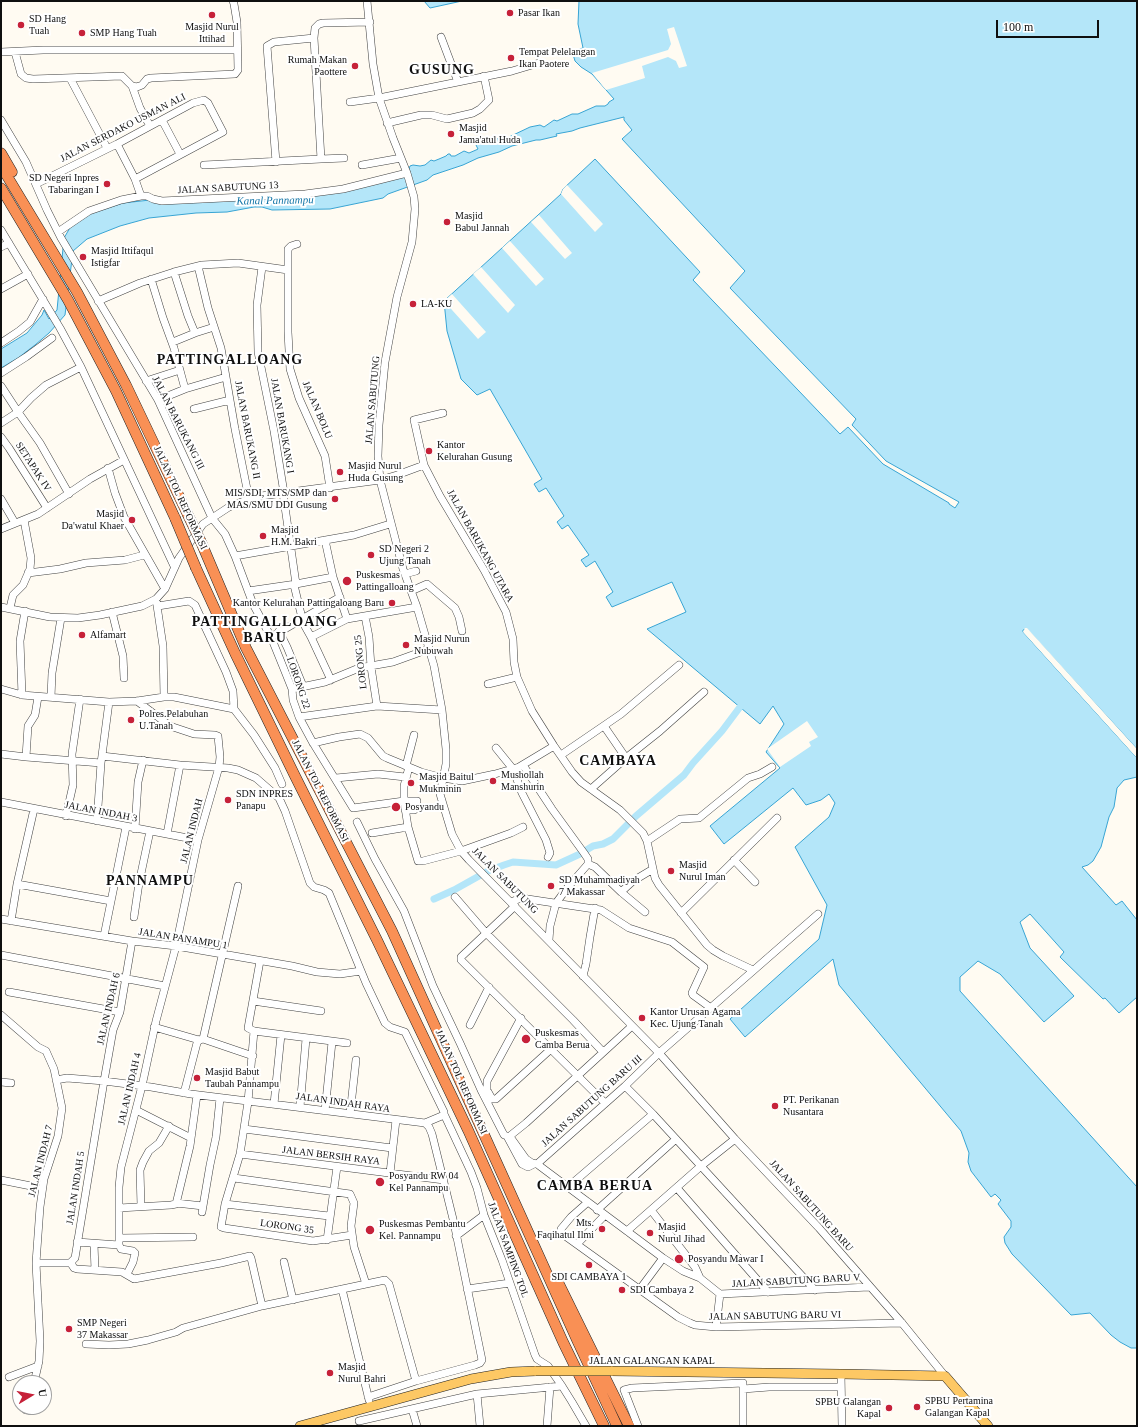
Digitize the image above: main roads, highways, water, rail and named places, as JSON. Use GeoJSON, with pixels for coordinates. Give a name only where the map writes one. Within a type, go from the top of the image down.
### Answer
{"type":"FeatureCollection","features":[{"type":"Feature","properties":{"kind":"highway"},"geometry":{"type":"LineString","coordinates":[[1,153],[50,244]]}},
{"type":"Feature","properties":{"kind":"highway","name":"JALAN TOL REFORMASI"},"geometry":{"type":"LineString","coordinates":[[1,166],[50,244],[126,385],[201,542],[246,648],[392,931],[617,1426]]}},
{"type":"Feature","properties":{"kind":"highway","name":"JALAN TOL REFORMASI"},"geometry":{"type":"LineString","coordinates":[[1,188],[68,300],[116,391],[175,518],[238,660],[377,940],[468,1130],[563,1342],[604,1426]]}},
{"type":"Feature","properties":{"kind":"highway"},"geometry":{"type":"LineString","coordinates":[[1,201],[38,250]]}},
{"type":"Feature","properties":{"kind":"highway"},"geometry":{"type":"LineString","coordinates":[[480,1126],[629,1426]]}},
{"type":"Feature","properties":{"kind":"main road","name":"JALAN GALANGAN KAPAL"},"geometry":{"type":"LineString","coordinates":[[300,1426],[471,1379],[510,1372],[536,1371],[945,1376],[988,1426]]}},
{"type":"Feature","properties":{"kind":"water"},"geometry":{"type":"Polygon","coordinates":[[[424,1],[462,1],[430,8],[424,1]]]}},
{"type":"Feature","properties":{"kind":"water","name":"Kanal Pannampu"},"geometry":{"type":"Polygon","coordinates":[[[579,1],[1137,1],[1137,749],[1027,629],[1023,630],[1023,632],[1137,758],[1137,777],[1124,780],[1117,788],[1114,807],[1109,817],[1101,847],[1093,861],[1082,867],[1116,905],[1122,901],[1137,920],[1137,997],[1119,1013],[1105,998],[1103,999],[1060,957],[1064,952],[1030,914],[1020,922],[1030,948],[1074,996],[1044,1022],[1000,974],[978,961],[960,977],[960,991],[1137,1187],[1137,1348],[1131,1348],[1120,1342],[1111,1335],[1090,1313],[1071,1315],[1012,1254],[1005,1243],[1004,1237],[1011,1227],[1011,1221],[998,1204],[1001,1200],[995,1194],[991,1197],[971,1171],[968,1162],[969,1153],[961,1131],[839,985],[833,959],[745,1037],[730,1019],[819,939],[827,905],[795,847],[829,817],[835,803],[829,794],[821,800],[806,805],[793,788],[724,844],[710,826],[780,768],[766,752],[784,724],[773,706],[760,724],[647,629],[686,612],[672,582],[612,607],[606,597],[613,592],[595,561],[586,567],[581,560],[589,555],[568,525],[562,529],[557,522],[564,516],[546,488],[539,492],[534,484],[542,479],[490,389],[477,395],[461,379],[447,331],[444,301],[561,194],[563,189],[595,159],[700,272],[693,280],[840,434],[848,427],[883,464],[955,508],[959,502],[886,461],[852,425],[856,419],[730,288],[745,271],[622,139],[632,130],[624,120],[624,117],[556,134],[557,136],[512,146],[433,175],[427,180],[388,194],[383,198],[330,209],[272,210],[262,207],[254,207],[227,212],[196,213],[149,218],[120,226],[87,239],[73,251],[65,315],[49,333],[35,345],[18,358],[1,368],[1,349],[27,333],[42,315],[44,310],[49,319],[57,310],[64,238],[71,226],[86,215],[123,203],[150,200],[318,195],[408,171],[410,166],[425,165],[431,160],[434,161],[448,154],[455,156],[464,151],[469,153],[478,149],[476,145],[479,143],[482,144],[489,140],[509,137],[530,127],[540,125],[544,127],[554,120],[557,121],[572,114],[578,114],[596,106],[605,106],[614,99],[592,74],[575,61],[572,51],[583,48],[578,24],[579,1]]]}},
{"type":"Feature","properties":{"kind":"waterway"},"geometry":{"type":"LineString","coordinates":[[434,899],[454,890],[488,871],[504,865],[513,862],[556,865],[593,846],[603,844],[613,839],[636,816],[684,775],[722,731],[740,707]]}},
{"type":"Feature","properties":{"kind":"place","name":"Pasar Ikan"},"geometry":{"type":"Point","coordinates":[510,13]}},
{"type":"Feature","properties":{"kind":"place","name":"Masjid Nurul Ittihad"},"geometry":{"type":"Point","coordinates":[212,15]}},
{"type":"Feature","properties":{"kind":"place","name":"SD Hang Tuah"},"geometry":{"type":"Point","coordinates":[21,25]}},
{"type":"Feature","properties":{"kind":"place","name":"SMP Hang Tuah"},"geometry":{"type":"Point","coordinates":[82,33]}},
{"type":"Feature","properties":{"kind":"place","name":"Tempat Pelelangan Ikan Paotere"},"geometry":{"type":"Point","coordinates":[511,58]}},
{"type":"Feature","properties":{"kind":"place","name":"Rumah Makan Paottere"},"geometry":{"type":"Point","coordinates":[355,66]}},
{"type":"Feature","properties":{"kind":"place","name":"Masjid Jama'atul Huda"},"geometry":{"type":"Point","coordinates":[451,134]}},
{"type":"Feature","properties":{"kind":"place","name":"SD Negeri Inpres Tabaringan I"},"geometry":{"type":"Point","coordinates":[107,184]}},
{"type":"Feature","properties":{"kind":"place","name":"Masjid Babul Jannah"},"geometry":{"type":"Point","coordinates":[447,222]}},
{"type":"Feature","properties":{"kind":"place","name":"Masjid Ittifaqul Istigfar"},"geometry":{"type":"Point","coordinates":[83,257]}},
{"type":"Feature","properties":{"kind":"place","name":"LA-KU"},"geometry":{"type":"Point","coordinates":[413,304]}},
{"type":"Feature","properties":{"kind":"place","name":"Kantor Kelurahan Gusung"},"geometry":{"type":"Point","coordinates":[429,451]}},
{"type":"Feature","properties":{"kind":"place","name":"Masjid Nurul Huda Gusung"},"geometry":{"type":"Point","coordinates":[340,472]}},
{"type":"Feature","properties":{"kind":"place","name":"MIS/SDI, MTS/SMP dan MAS/SMU DDI Gusung"},"geometry":{"type":"Point","coordinates":[335,499]}},
{"type":"Feature","properties":{"kind":"place","name":"Masjid Da'watul Khaer"},"geometry":{"type":"Point","coordinates":[132,520]}},
{"type":"Feature","properties":{"kind":"place","name":"Masjid H.M. Bakri"},"geometry":{"type":"Point","coordinates":[263,536]}},
{"type":"Feature","properties":{"kind":"place","name":"SD Negeri 2 Ujung Tanah"},"geometry":{"type":"Point","coordinates":[371,555]}},
{"type":"Feature","properties":{"kind":"place","name":"Puskesmas Pattingalloang"},"geometry":{"type":"Point","coordinates":[347,581]}},
{"type":"Feature","properties":{"kind":"place","name":"Kantor Kelurahan Pattingaloang Baru"},"geometry":{"type":"Point","coordinates":[392,603]}},
{"type":"Feature","properties":{"kind":"place","name":"Alfamart"},"geometry":{"type":"Point","coordinates":[82,635]}},
{"type":"Feature","properties":{"kind":"place","name":"Masjid Nurun Nubuwah"},"geometry":{"type":"Point","coordinates":[406,645]}},
{"type":"Feature","properties":{"kind":"place","name":"Polres.Pelabuhan U.Tanah"},"geometry":{"type":"Point","coordinates":[131,720]}},
{"type":"Feature","properties":{"kind":"place","name":"Mushollah Manshurin"},"geometry":{"type":"Point","coordinates":[493,781]}},
{"type":"Feature","properties":{"kind":"place","name":"Masjid Baitul Mukminin"},"geometry":{"type":"Point","coordinates":[411,783]}},
{"type":"Feature","properties":{"kind":"place","name":"SDN INPRES Panapu"},"geometry":{"type":"Point","coordinates":[228,800]}},
{"type":"Feature","properties":{"kind":"place","name":"Posyandu"},"geometry":{"type":"Point","coordinates":[396,807]}},
{"type":"Feature","properties":{"kind":"place","name":"Masjid Nurul Iman"},"geometry":{"type":"Point","coordinates":[671,871]}},
{"type":"Feature","properties":{"kind":"place","name":"SD Muhammadiyah 7 Makassar"},"geometry":{"type":"Point","coordinates":[551,886]}},
{"type":"Feature","properties":{"kind":"place","name":"Kantor Urusan Agama Kec. Ujung Tanah"},"geometry":{"type":"Point","coordinates":[642,1018]}},
{"type":"Feature","properties":{"kind":"place","name":"Puskesmas Camba Berua"},"geometry":{"type":"Point","coordinates":[526,1039]}},
{"type":"Feature","properties":{"kind":"place","name":"Masjid Babut Taubah Pannampu"},"geometry":{"type":"Point","coordinates":[197,1078]}},
{"type":"Feature","properties":{"kind":"place","name":"PT. Perikanan Nusantara"},"geometry":{"type":"Point","coordinates":[775,1106]}},
{"type":"Feature","properties":{"kind":"place","name":"Posyandu RW 04 Kel Pannampu"},"geometry":{"type":"Point","coordinates":[380,1182]}},
{"type":"Feature","properties":{"kind":"place","name":"Mts. Faqihatul Ilmi"},"geometry":{"type":"Point","coordinates":[602,1229]}},
{"type":"Feature","properties":{"kind":"place","name":"Puskesmas Pembantu Kel. Pannampu"},"geometry":{"type":"Point","coordinates":[370,1230]}},
{"type":"Feature","properties":{"kind":"place","name":"Masjid Nurul Jihad"},"geometry":{"type":"Point","coordinates":[650,1233]}},
{"type":"Feature","properties":{"kind":"place","name":"Posyandu Mawar I"},"geometry":{"type":"Point","coordinates":[679,1259]}},
{"type":"Feature","properties":{"kind":"place","name":"SDI CAMBAYA 1"},"geometry":{"type":"Point","coordinates":[589,1265]}},
{"type":"Feature","properties":{"kind":"place","name":"SDI Cambaya 2"},"geometry":{"type":"Point","coordinates":[622,1290]}},
{"type":"Feature","properties":{"kind":"place","name":"SMP Negeri 37 Makassar"},"geometry":{"type":"Point","coordinates":[69,1329]}},
{"type":"Feature","properties":{"kind":"place","name":"Masjid Nurul Bahri"},"geometry":{"type":"Point","coordinates":[330,1373]}},
{"type":"Feature","properties":{"kind":"place","name":"SPBU Pertamina Galangan Kapal"},"geometry":{"type":"Point","coordinates":[917,1407]}},
{"type":"Feature","properties":{"kind":"place","name":"SPBU Galangan Kapal"},"geometry":{"type":"Point","coordinates":[889,1408]}},
{"type":"Feature","properties":{"kind":"district","name":"GUSUNG"},"geometry":{"type":"Point","coordinates":[442,70]}},
{"type":"Feature","properties":{"kind":"district","name":"PATTINGALLOANG"},"geometry":{"type":"Point","coordinates":[230,360]}},
{"type":"Feature","properties":{"kind":"district","name":"PATTINGALLOANG BARU"},"geometry":{"type":"Point","coordinates":[265,630]}},
{"type":"Feature","properties":{"kind":"district","name":"CAMBAYA"},"geometry":{"type":"Point","coordinates":[618,761]}},
{"type":"Feature","properties":{"kind":"district","name":"PANNAMPU"},"geometry":{"type":"Point","coordinates":[150,881]}},
{"type":"Feature","properties":{"kind":"district","name":"CAMBA BERUA"},"geometry":{"type":"Point","coordinates":[595,1186]}}]}
